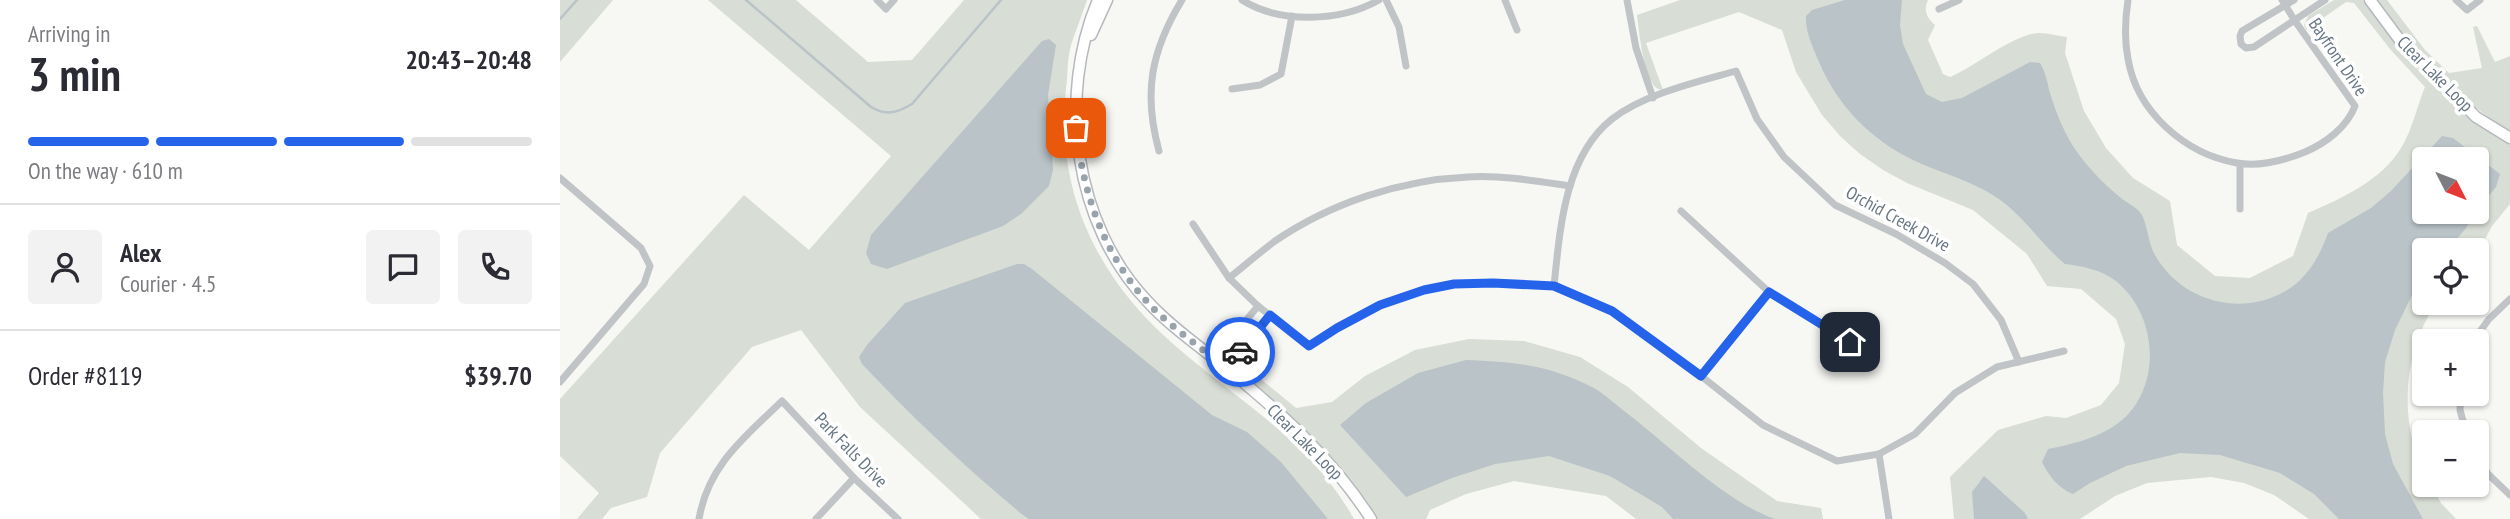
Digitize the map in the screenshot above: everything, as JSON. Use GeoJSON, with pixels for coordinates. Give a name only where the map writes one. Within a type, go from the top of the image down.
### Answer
{"type":"FeatureCollection","features":[{"type":"Feature","properties":{"kind":"street"},"geometry":{"type":"LineString","coordinates":[[877,0],[886,9],[894,0]]}},
{"type":"Feature","properties":{"kind":"street","name":"Clear Lake Loop"},"geometry":{"type":"LineString","coordinates":[[1098,0],[1088,26],[1077,96],[1079,155],[1085,186],[1106,242],[1124,273],[1146,301],[1312,442],[1334,467],[1371,519]]}},
{"type":"Feature","properties":{"kind":"street","name":"Clear Lake Loop"},"geometry":{"type":"LineString","coordinates":[[1084,51],[1107,0]]}},
{"type":"Feature","properties":{"kind":"street"},"geometry":{"type":"LineString","coordinates":[[1159,151],[1149,102],[1151,80],[1156,53],[1166,26],[1182,0]]}},
{"type":"Feature","properties":{"kind":"street"},"geometry":{"type":"LineString","coordinates":[[1242,0],[1270,12],[1292,16],[1325,16],[1360,8],[1379,0]]}},
{"type":"Feature","properties":{"kind":"street"},"geometry":{"type":"LineString","coordinates":[[1386,0],[1399,27],[1406,66]]}},
{"type":"Feature","properties":{"kind":"street"},"geometry":{"type":"LineString","coordinates":[[1505,0],[1517,30]]}},
{"type":"Feature","properties":{"kind":"street"},"geometry":{"type":"LineString","coordinates":[[1554,286],[1570,186],[1581,158],[1600,130],[1626,109],[1653,98],[1636,48],[1627,0]]}},
{"type":"Feature","properties":{"kind":"street"},"geometry":{"type":"LineString","coordinates":[[1939,9],[1959,0]]}},
{"type":"Feature","properties":{"kind":"street","name":"Bayfront Drive"},"geometry":{"type":"LineString","coordinates":[[2128,0],[2125,32],[2128,61],[2141,95],[2165,128],[2186,144],[2217,158],[2240,164],[2284,160],[2319,146],[2350,120],[2355,106],[2283,2]]}},
{"type":"Feature","properties":{"kind":"street"},"geometry":{"type":"LineString","coordinates":[[2294,0],[2283,2],[2242,31],[2241,44],[2246,48],[2254,47],[2325,0]]}},
{"type":"Feature","properties":{"kind":"street","name":"Clear Lake Loop"},"geometry":{"type":"LineString","coordinates":[[2370,0],[2399,39],[2476,117],[2510,138]]}},
{"type":"Feature","properties":{"kind":"street"},"geometry":{"type":"LineString","coordinates":[[2456,0],[2467,10],[2480,0]]}},
{"type":"Feature","properties":{"kind":"street"},"geometry":{"type":"LineString","coordinates":[[1232,89],[1259,85],[1281,74],[1292,16]]}},
{"type":"Feature","properties":{"kind":"street","name":"Orchid Creek Drive"},"geometry":{"type":"LineString","coordinates":[[1653,98],[1686,85],[1736,71],[1757,119],[1784,158],[1835,205],[1896,234],[1945,262],[1973,284],[2001,320],[2019,362]]}},
{"type":"Feature","properties":{"kind":"street"},"geometry":{"type":"LineString","coordinates":[[2240,164],[2240,209]]}},
{"type":"Feature","properties":{"kind":"street"},"geometry":{"type":"LineString","coordinates":[[1229,278],[1300,226],[1334,209],[1390,188],[1468,177],[1510,178],[1570,186]]}},
{"type":"Feature","properties":{"kind":"street"},"geometry":{"type":"LineString","coordinates":[[560,178],[641,248],[650,266],[644,284],[560,382]]}},
{"type":"Feature","properties":{"kind":"street"},"geometry":{"type":"LineString","coordinates":[[1681,211],[1769,292],[1850,342]]}},
{"type":"Feature","properties":{"kind":"street"},"geometry":{"type":"LineString","coordinates":[[1194,223],[1229,278],[1258,306],[1309,346],[1380,305],[1424,290],[1454,284],[1554,286],[1612,311],[1763,425],[1837,461],[1879,454],[1915,434],[1955,393],[1997,367],[2064,351]]}},
{"type":"Feature","properties":{"kind":"street"},"geometry":{"type":"LineString","coordinates":[[1701,376],[1769,292]]}},
{"type":"Feature","properties":{"kind":"street"},"geometry":{"type":"LineString","coordinates":[[2482,329],[2510,299]]}},
{"type":"Feature","properties":{"kind":"street"},"geometry":{"type":"LineString","coordinates":[[1214,359],[1258,306]]}},
{"type":"Feature","properties":{"kind":"street"},"geometry":{"type":"LineString","coordinates":[[1227,369],[1270,315]]}},
{"type":"Feature","properties":{"kind":"street","name":"Park Falls Drive"},"geometry":{"type":"LineString","coordinates":[[699,519],[709,481],[738,445],[782,401],[854,478],[898,519]]}},
{"type":"Feature","properties":{"kind":"street"},"geometry":{"type":"LineString","coordinates":[[1879,454],[1889,519]]}},
{"type":"Feature","properties":{"kind":"street"},"geometry":{"type":"LineString","coordinates":[[2489,475],[2510,495]]}},
{"type":"Feature","properties":{"kind":"street"},"geometry":{"type":"LineString","coordinates":[[816,519],[854,478]]}},
{"type":"Feature","properties":{"kind":"shaded area"},"geometry":{"type":"Polygon","coordinates":[[[560,0],[613,0],[560,62],[560,0]]]}},
{"type":"Feature","properties":{"kind":"shaded area"},"geometry":{"type":"Polygon","coordinates":[[[708,0],[796,0],[868,62],[912,60],[964,0],[1087,0],[1070,50],[1064,125],[1067,161],[1086,228],[1121,289],[1145,316],[1171,342],[1294,443],[1336,491],[1354,519],[981,519],[860,407],[801,330],[752,347],[660,453],[647,497],[611,508],[602,519],[577,519],[599,493],[560,456],[560,399],[744,195],[809,250],[891,156],[708,0]]]}},
{"type":"Feature","properties":{"kind":"shaded area"},"geometry":{"type":"Polygon","coordinates":[[[1680,0],[1928,0],[1927,14],[1935,25],[1928,40],[1943,74],[1950,77],[2029,34],[2067,37],[2065,53],[2084,111],[2106,148],[2133,178],[2170,201],[2177,245],[2215,276],[2250,278],[2293,256],[2308,213],[2347,195],[2372,179],[2393,160],[2408,134],[2425,87],[2390,49],[2354,3],[2346,2],[2306,30],[2304,25],[2308,16],[2334,0],[2363,0],[2397,42],[2431,77],[2510,142],[2510,204],[2486,238],[2412,238],[2412,315],[2429,315],[2422,329],[2412,329],[2408,407],[2412,438],[2412,497],[2438,497],[2456,519],[2309,519],[2274,495],[2244,483],[2211,477],[2147,483],[2115,496],[2080,519],[1954,519],[1950,477],[1998,430],[2046,416],[2066,418],[2101,405],[2119,383],[2125,344],[2116,319],[2081,289],[2047,286],[2027,254],[1973,210],[1907,183],[1860,154],[1822,115],[1796,72],[1782,30],[1739,12],[1646,43],[1663,90],[1654,86],[1642,51],[1637,15],[1680,0]]]}},
{"type":"Feature","properties":{"kind":"shaded area"},"geometry":{"type":"Polygon","coordinates":[[[1845,0],[1902,0],[1900,25],[1903,44],[1926,94],[1942,102],[1962,98],[2030,62],[2040,63],[2061,124],[2073,145],[2092,171],[2109,188],[2140,212],[2155,255],[2164,269],[2188,290],[2218,301],[2249,303],[2265,300],[2288,290],[2312,266],[2328,233],[2371,208],[2412,168],[2412,224],[2468,224],[2458,238],[2412,238],[2412,295],[2395,330],[2385,362],[2385,434],[2393,464],[2423,519],[2339,519],[2314,494],[2280,473],[2220,455],[2180,453],[2126,466],[2073,494],[2059,485],[2042,462],[2048,449],[2081,441],[2113,427],[2130,412],[2140,397],[2150,362],[2146,326],[2139,309],[2129,294],[2110,277],[2092,269],[2065,264],[2015,212],[1996,197],[1913,160],[1870,132],[1846,107],[1826,78],[1807,28],[1806,16],[1812,10],[1845,0]]]}},
{"type":"Feature","properties":{"kind":"shaded area"},"geometry":{"type":"Polygon","coordinates":[[[2376,0],[2387,0],[2425,50],[2449,73],[2482,68],[2473,27],[2477,26],[2495,62],[2510,56],[2510,133],[2455,89],[2406,37],[2376,0]]]}},
{"type":"Feature","properties":{"kind":"shaded area"},"geometry":{"type":"Polygon","coordinates":[[[1049,39],[1056,45],[1048,95],[1053,170],[1049,186],[1021,214],[1003,226],[887,269],[871,264],[866,253],[871,235],[1042,41],[1049,39]]]}},
{"type":"Feature","properties":{"kind":"shaded area"},"geometry":{"type":"Polygon","coordinates":[[[2442,136],[2453,138],[2465,147],[2432,147],[2442,136]]]}},
{"type":"Feature","properties":{"kind":"shaded area"},"geometry":{"type":"Polygon","coordinates":[[[2489,166],[2500,174],[2496,187],[2489,195],[2489,166]]]}},
{"type":"Feature","properties":{"kind":"shaded area"},"geometry":{"type":"Polygon","coordinates":[[[1017,264],[1024,264],[1032,269],[1212,415],[1247,432],[1281,462],[1328,519],[1029,519],[1023,515],[920,423],[862,364],[859,357],[905,303],[1017,264]]]}},
{"type":"Feature","properties":{"kind":"shaded area"},"geometry":{"type":"Polygon","coordinates":[[[1469,339],[1524,341],[1580,357],[1628,387],[1701,448],[1777,501],[1821,508],[1823,519],[1636,519],[1606,496],[1514,481],[1466,494],[1430,510],[1426,519],[1377,519],[1348,478],[1316,442],[1243,377],[1250,370],[1296,408],[1332,402],[1365,376],[1415,350],[1469,339]]]}},
{"type":"Feature","properties":{"kind":"shaded area"},"geometry":{"type":"Polygon","coordinates":[[[1466,360],[1532,366],[1562,374],[1594,388],[1717,487],[1756,511],[1775,519],[1673,519],[1662,507],[1610,476],[1549,456],[1495,464],[1406,497],[1340,425],[1366,403],[1418,373],[1466,360]]]}},
{"type":"Feature","properties":{"kind":"shaded area"},"geometry":{"type":"Polygon","coordinates":[[[1984,476],[2025,513],[2028,519],[1974,519],[1972,492],[1984,476]]]}},
{"type":"Feature","properties":{"kind":"waterway"},"geometry":{"type":"LineString","coordinates":[[560,19],[577,0]]}},
{"type":"Feature","properties":{"kind":"waterway"},"geometry":{"type":"LineString","coordinates":[[746,0],[871,107],[887,112],[912,104],[1001,0]]}},
{"type":"Feature","properties":{"kind":"way so far"},"geometry":{"type":"LineString","coordinates":[[1076,128],[1085,186],[1106,242],[1124,273],[1146,301],[1167,321],[1227,369],[1240,352]]}},
{"type":"Feature","properties":{"kind":"route"},"geometry":{"type":"LineString","coordinates":[[1240,352],[1270,315],[1309,346],[1380,305],[1424,290],[1454,284],[1493,283],[1554,286],[1612,311],[1701,376],[1769,292],[1850,342]]}}]}
